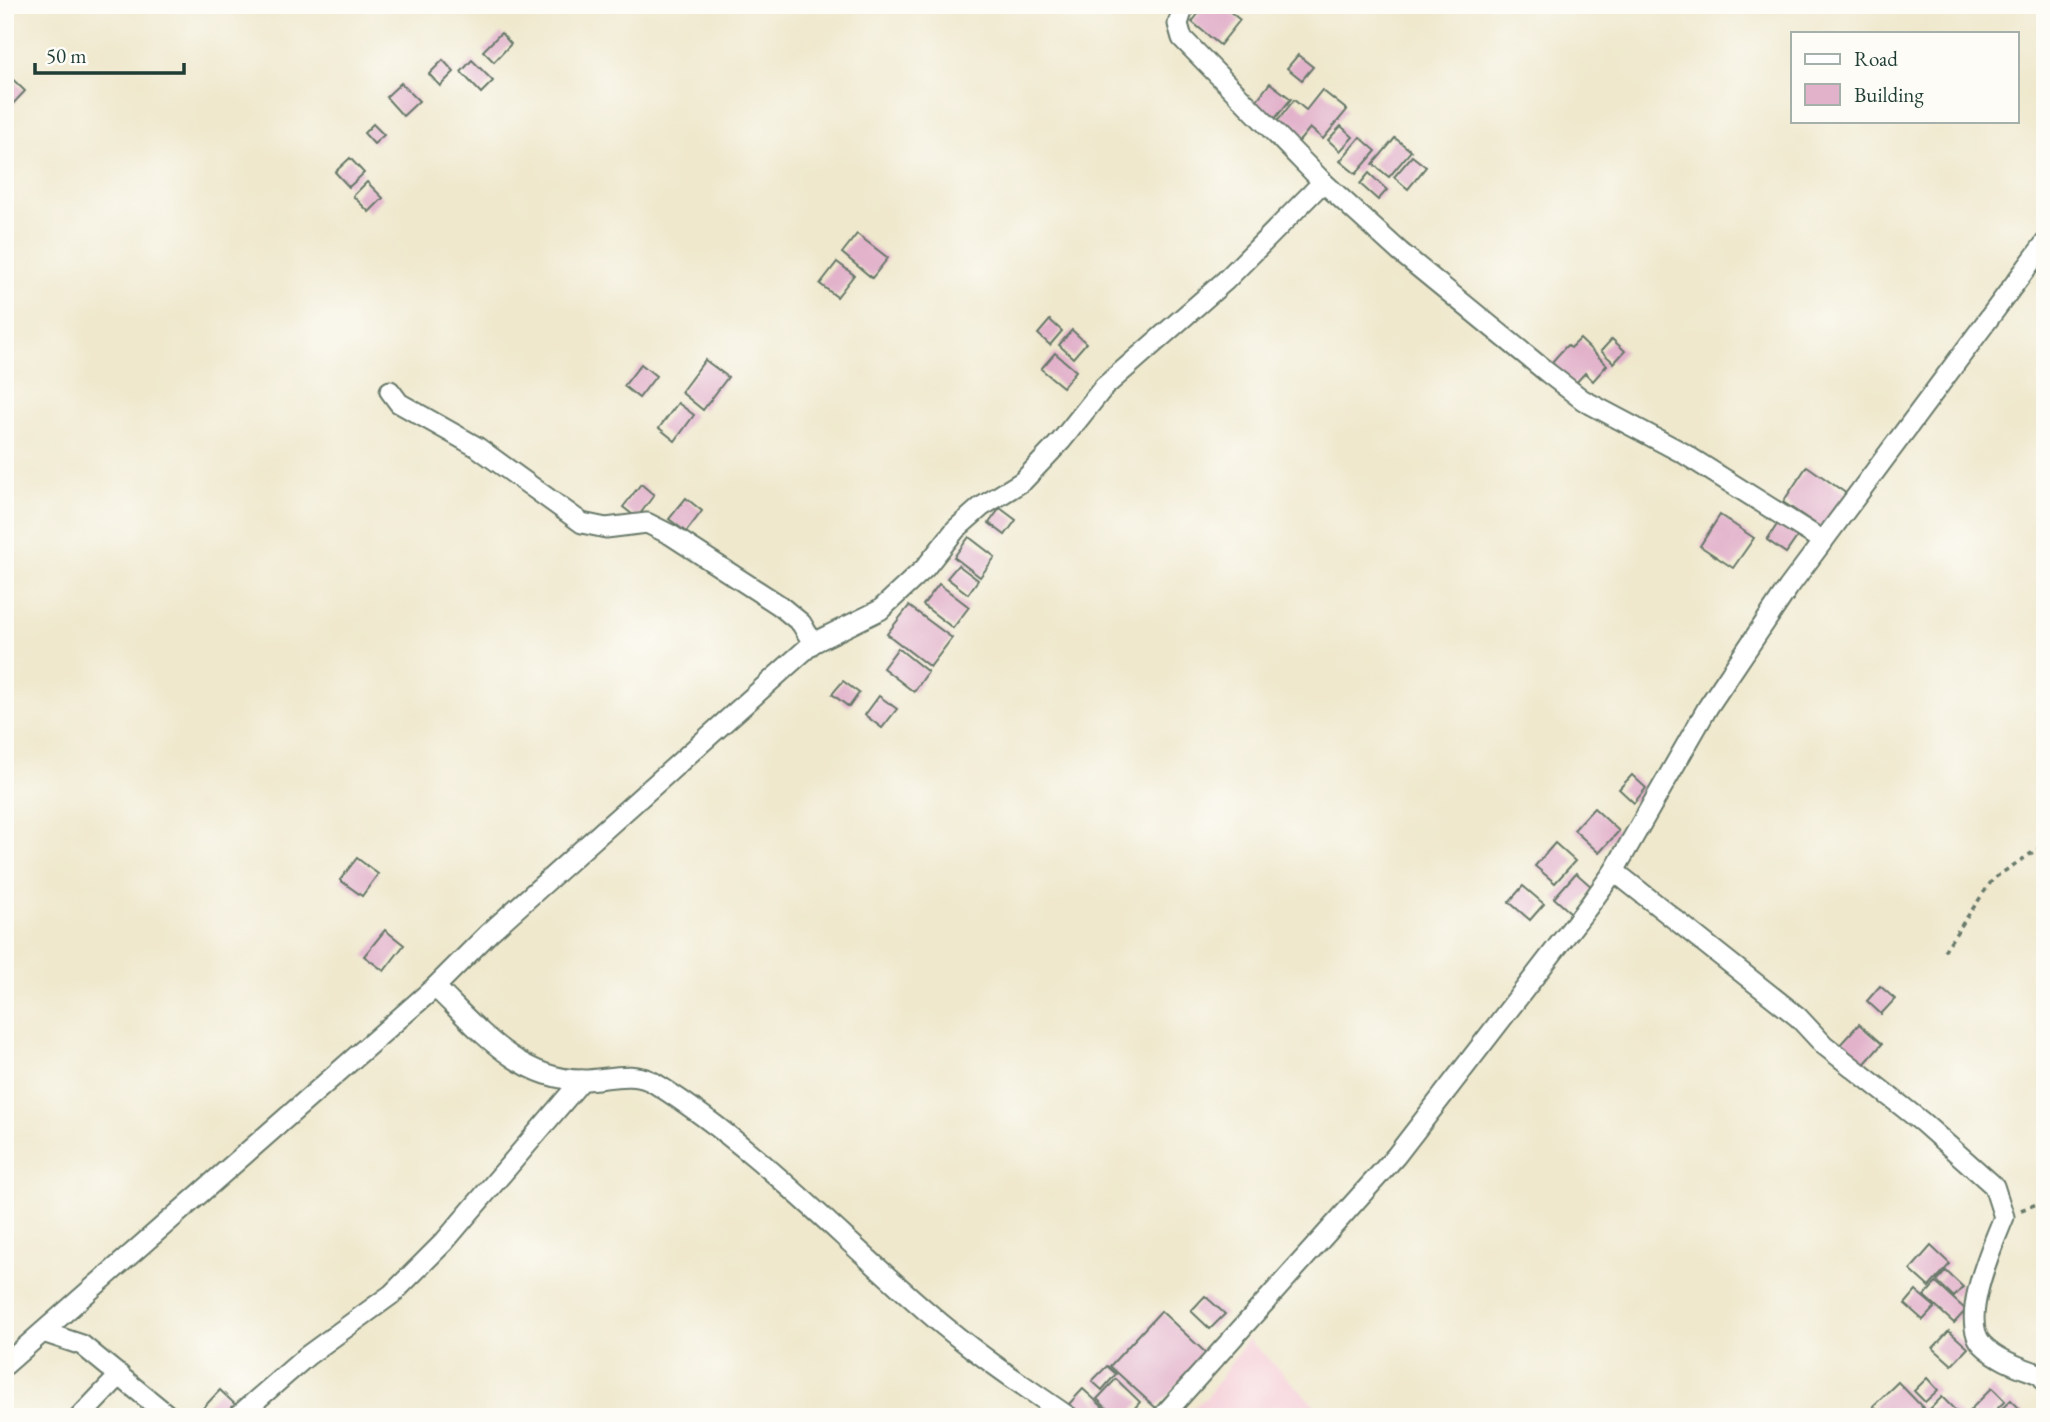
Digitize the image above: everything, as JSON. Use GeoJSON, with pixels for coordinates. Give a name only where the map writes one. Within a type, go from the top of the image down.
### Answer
{"type":"FeatureCollection","features":[{"type":"Feature","properties":{"kind":"street"},"geometry":{"type":"LineString","coordinates":[[1184,5],[1178,24],[1182,38],[1323,182],[1400,252],[1583,400],[1684,453],[1823,541]]}},
{"type":"Feature","properties":{"kind":"street"},"geometry":{"type":"LineString","coordinates":[[5,1365],[435,987],[489,933],[813,643],[880,610],[925,568],[956,529],[981,507],[1023,481],[1061,441],[1104,387],[1226,280],[1323,182]]}},
{"type":"Feature","properties":{"kind":"street"},"geometry":{"type":"LineString","coordinates":[[1162,1417],[1396,1156],[1614,871],[1708,707],[1823,541],[2045,243]]}},
{"type":"Feature","properties":{"kind":"street"},"geometry":{"type":"LineString","coordinates":[[390,391],[398,403],[477,447],[582,523],[606,528],[647,523],[671,535],[779,605],[801,623],[813,643]]}},
{"type":"Feature","properties":{"kind":"street"},"geometry":{"type":"LineString","coordinates":[[1614,871],[1798,1017],[1824,1045],[1922,1122],[1994,1186],[2004,1217],[1981,1273],[1975,1322],[1981,1343],[2001,1359],[2041,1375],[2045,1381]]}},
{"type":"Feature","properties":{"kind":"street"},"geometry":{"type":"LineString","coordinates":[[435,987],[505,1055],[541,1072],[582,1080],[615,1075],[652,1081],[705,1118],[811,1205],[926,1311],[1069,1417]]}},
{"type":"Feature","properties":{"kind":"street"},"geometry":{"type":"LineString","coordinates":[[237,1417],[307,1356],[392,1294],[444,1242],[582,1080]]}},
{"type":"Feature","properties":{"kind":"street"},"geometry":{"type":"LineString","coordinates":[[43,1332],[82,1345],[170,1417]]}},
{"type":"Feature","properties":{"kind":"street"},"geometry":{"type":"LineString","coordinates":[[80,1417],[120,1375]]}},
{"type":"Feature","properties":{"kind":"path"},"geometry":{"type":"LineString","coordinates":[[1944,951],[1993,879],[2045,845]]}},
{"type":"Feature","properties":{"kind":"path"},"geometry":{"type":"LineString","coordinates":[[2004,1217],[2045,1201]]}},
{"type":"Feature","properties":{"kind":"shaded area"},"geometry":{"type":"Polygon","coordinates":[[[1248,1339],[1327,1417],[1180,1417],[1207,1397],[1248,1339]]]}},
{"type":"Feature","properties":{"kind":"building"},"geometry":{"type":"Polygon","coordinates":[[[1205,5],[1222,5],[1240,20],[1220,45],[1192,22],[1205,5]]]}},
{"type":"Feature","properties":{"kind":"building"},"geometry":{"type":"Polygon","coordinates":[[[501,33],[511,44],[494,62],[483,51],[501,33]]]}},
{"type":"Feature","properties":{"kind":"building"},"geometry":{"type":"Polygon","coordinates":[[[1298,55],[1313,67],[1302,80],[1287,68],[1298,55]]]}},
{"type":"Feature","properties":{"kind":"building"},"geometry":{"type":"Polygon","coordinates":[[[443,60],[454,72],[440,86],[429,74],[443,60]]]}},
{"type":"Feature","properties":{"kind":"building"},"geometry":{"type":"Polygon","coordinates":[[[472,60],[493,81],[481,93],[461,72],[472,60]]]}},
{"type":"Feature","properties":{"kind":"building"},"geometry":{"type":"Polygon","coordinates":[[[5,72],[25,91],[10,107],[5,103],[5,72]]]}},
{"type":"Feature","properties":{"kind":"building"},"geometry":{"type":"Polygon","coordinates":[[[401,83],[419,101],[403,116],[386,97],[401,83]]]}},
{"type":"Feature","properties":{"kind":"building"},"geometry":{"type":"Polygon","coordinates":[[[1270,83],[1291,99],[1273,121],[1253,105],[1270,83]]]}},
{"type":"Feature","properties":{"kind":"building"},"geometry":{"type":"Polygon","coordinates":[[[1322,90],[1347,110],[1323,139],[1310,128],[1296,145],[1273,127],[1294,100],[1306,110],[1322,90]]]}},
{"type":"Feature","properties":{"kind":"building"},"geometry":{"type":"Polygon","coordinates":[[[373,124],[384,135],[374,144],[364,133],[373,124]]]}},
{"type":"Feature","properties":{"kind":"building"},"geometry":{"type":"Polygon","coordinates":[[[1341,126],[1353,137],[1340,151],[1328,140],[1341,126]]]}},
{"type":"Feature","properties":{"kind":"building"},"geometry":{"type":"Polygon","coordinates":[[[1360,137],[1376,151],[1356,174],[1340,161],[1360,137]]]}},
{"type":"Feature","properties":{"kind":"building"},"geometry":{"type":"Polygon","coordinates":[[[1395,138],[1411,151],[1389,177],[1373,164],[1395,138]]]}},
{"type":"Feature","properties":{"kind":"building"},"geometry":{"type":"Polygon","coordinates":[[[1412,156],[1426,167],[1408,189],[1394,177],[1412,156]]]}},
{"type":"Feature","properties":{"kind":"building"},"geometry":{"type":"Polygon","coordinates":[[[350,158],[364,173],[349,187],[335,172],[350,158]]]}},
{"type":"Feature","properties":{"kind":"building"},"geometry":{"type":"Polygon","coordinates":[[[1369,173],[1387,190],[1378,200],[1360,184],[1369,173]]]}},
{"type":"Feature","properties":{"kind":"building"},"geometry":{"type":"Polygon","coordinates":[[[367,182],[383,198],[369,212],[353,196],[367,182]]]}},
{"type":"Feature","properties":{"kind":"building"},"geometry":{"type":"Polygon","coordinates":[[[857,234],[888,258],[872,278],[842,253],[857,234]]]}},
{"type":"Feature","properties":{"kind":"building"},"geometry":{"type":"Polygon","coordinates":[[[837,262],[854,275],[837,297],[820,284],[837,262]]]}},
{"type":"Feature","properties":{"kind":"building"},"geometry":{"type":"Polygon","coordinates":[[[1050,320],[1062,331],[1050,345],[1038,334],[1050,320]]]}},
{"type":"Feature","properties":{"kind":"building"},"geometry":{"type":"Polygon","coordinates":[[[1072,330],[1086,343],[1073,358],[1059,345],[1072,330]]]}},
{"type":"Feature","properties":{"kind":"building"},"geometry":{"type":"Polygon","coordinates":[[[1580,339],[1607,365],[1593,381],[1585,373],[1574,385],[1551,363],[1567,345],[1571,348],[1580,339]]]}},
{"type":"Feature","properties":{"kind":"building"},"geometry":{"type":"Polygon","coordinates":[[[1612,339],[1625,351],[1614,363],[1601,351],[1612,339]]]}},
{"type":"Feature","properties":{"kind":"building"},"geometry":{"type":"Polygon","coordinates":[[[1055,353],[1076,371],[1063,387],[1041,369],[1055,353]]]}},
{"type":"Feature","properties":{"kind":"building"},"geometry":{"type":"Polygon","coordinates":[[[705,360],[728,377],[703,410],[681,392],[705,360]]]}},
{"type":"Feature","properties":{"kind":"building"},"geometry":{"type":"Polygon","coordinates":[[[641,364],[656,376],[639,398],[624,386],[641,364]]]}},
{"type":"Feature","properties":{"kind":"building"},"geometry":{"type":"Polygon","coordinates":[[[678,403],[694,415],[675,441],[659,428],[678,403]]]}},
{"type":"Feature","properties":{"kind":"building"},"geometry":{"type":"Polygon","coordinates":[[[1807,466],[1847,494],[1823,529],[1783,502],[1807,466]]]}},
{"type":"Feature","properties":{"kind":"building"},"geometry":{"type":"Polygon","coordinates":[[[641,484],[654,495],[637,518],[623,507],[641,484]]]}},
{"type":"Feature","properties":{"kind":"building"},"geometry":{"type":"Polygon","coordinates":[[[686,498],[702,511],[686,532],[669,519],[686,498]]]}},
{"type":"Feature","properties":{"kind":"building"},"geometry":{"type":"Polygon","coordinates":[[[1000,508],[1016,520],[1005,535],[989,523],[1000,508]]]}},
{"type":"Feature","properties":{"kind":"building"},"geometry":{"type":"Polygon","coordinates":[[[1720,515],[1754,538],[1733,568],[1700,546],[1720,515]]]}},
{"type":"Feature","properties":{"kind":"building"},"geometry":{"type":"Polygon","coordinates":[[[1782,517],[1802,530],[1786,553],[1767,540],[1782,517]]]}},
{"type":"Feature","properties":{"kind":"building"},"geometry":{"type":"Polygon","coordinates":[[[969,537],[995,557],[980,577],[954,557],[969,537]]]}},
{"type":"Feature","properties":{"kind":"building"},"geometry":{"type":"Polygon","coordinates":[[[958,565],[978,580],[968,594],[947,578],[958,565]]]}},
{"type":"Feature","properties":{"kind":"building"},"geometry":{"type":"Polygon","coordinates":[[[939,584],[969,607],[953,628],[923,605],[939,584]]]}},
{"type":"Feature","properties":{"kind":"building"},"geometry":{"type":"Polygon","coordinates":[[[909,606],[952,638],[930,667],[887,634],[909,606]]]}},
{"type":"Feature","properties":{"kind":"building"},"geometry":{"type":"Polygon","coordinates":[[[898,648],[928,672],[914,692],[883,668],[898,648]]]}},
{"type":"Feature","properties":{"kind":"building"},"geometry":{"type":"Polygon","coordinates":[[[843,681],[859,693],[849,707],[832,694],[843,681]]]}},
{"type":"Feature","properties":{"kind":"building"},"geometry":{"type":"Polygon","coordinates":[[[879,696],[897,709],[882,728],[865,715],[879,696]]]}},
{"type":"Feature","properties":{"kind":"building"},"geometry":{"type":"Polygon","coordinates":[[[1632,775],[1646,788],[1634,803],[1619,789],[1632,775]]]}},
{"type":"Feature","properties":{"kind":"building"},"geometry":{"type":"Polygon","coordinates":[[[1594,808],[1619,831],[1599,853],[1574,830],[1594,808]]]}},
{"type":"Feature","properties":{"kind":"building"},"geometry":{"type":"Polygon","coordinates":[[[1555,843],[1575,861],[1555,883],[1535,866],[1555,843]]]}},
{"type":"Feature","properties":{"kind":"building"},"geometry":{"type":"Polygon","coordinates":[[[357,858],[378,874],[362,896],[340,880],[357,858]]]}},
{"type":"Feature","properties":{"kind":"building"},"geometry":{"type":"Polygon","coordinates":[[[1576,873],[1593,888],[1571,913],[1554,898],[1576,873]]]}},
{"type":"Feature","properties":{"kind":"building"},"geometry":{"type":"Polygon","coordinates":[[[1523,886],[1544,904],[1530,920],[1509,902],[1523,886]]]}},
{"type":"Feature","properties":{"kind":"building"},"geometry":{"type":"Polygon","coordinates":[[[385,930],[404,945],[384,971],[364,956],[385,930]]]}},
{"type":"Feature","properties":{"kind":"building"},"geometry":{"type":"Polygon","coordinates":[[[1880,986],[1895,999],[1881,1014],[1867,1001],[1880,986]]]}},
{"type":"Feature","properties":{"kind":"building"},"geometry":{"type":"Polygon","coordinates":[[[1859,1024],[1882,1044],[1860,1069],[1837,1048],[1859,1024]]]}},
{"type":"Feature","properties":{"kind":"building"},"geometry":{"type":"Polygon","coordinates":[[[1931,1246],[1950,1264],[1929,1287],[1910,1270],[1931,1246]]]}},
{"type":"Feature","properties":{"kind":"building"},"geometry":{"type":"Polygon","coordinates":[[[1946,1271],[1963,1287],[1954,1297],[1937,1281],[1946,1271]]]}},
{"type":"Feature","properties":{"kind":"building"},"geometry":{"type":"Polygon","coordinates":[[[1936,1283],[1966,1310],[1954,1323],[1924,1296],[1936,1283]]]}},
{"type":"Feature","properties":{"kind":"building"},"geometry":{"type":"Polygon","coordinates":[[[1916,1291],[1935,1307],[1923,1320],[1905,1304],[1916,1291]]]}},
{"type":"Feature","properties":{"kind":"building"},"geometry":{"type":"Polygon","coordinates":[[[1205,1296],[1225,1314],[1210,1329],[1191,1311],[1205,1296]]]}},
{"type":"Feature","properties":{"kind":"building"},"geometry":{"type":"Polygon","coordinates":[[[1161,1311],[1206,1353],[1156,1408],[1110,1366],[1161,1311]]]}},
{"type":"Feature","properties":{"kind":"building"},"geometry":{"type":"Polygon","coordinates":[[[1949,1331],[1968,1348],[1952,1365],[1933,1348],[1949,1331]]]}},
{"type":"Feature","properties":{"kind":"building"},"geometry":{"type":"Polygon","coordinates":[[[1107,1366],[1116,1374],[1102,1390],[1092,1381],[1107,1366]]]}},
{"type":"Feature","properties":{"kind":"building"},"geometry":{"type":"Polygon","coordinates":[[[1927,1378],[1938,1390],[1925,1402],[1914,1391],[1927,1378]]]}},
{"type":"Feature","properties":{"kind":"building"},"geometry":{"type":"Polygon","coordinates":[[[1116,1379],[1140,1402],[1127,1417],[1116,1417],[1097,1399],[1116,1379]]]}},
{"type":"Feature","properties":{"kind":"building"},"geometry":{"type":"Polygon","coordinates":[[[1898,1382],[1927,1412],[1942,1397],[1962,1417],[1884,1417],[1873,1406],[1898,1382]]]}},
{"type":"Feature","properties":{"kind":"building"},"geometry":{"type":"Polygon","coordinates":[[[1992,1388],[2005,1401],[1989,1417],[1976,1417],[1970,1410],[1992,1388]]]}},
{"type":"Feature","properties":{"kind":"building"},"geometry":{"type":"Polygon","coordinates":[[[1083,1389],[1106,1410],[1100,1417],[1080,1417],[1068,1405],[1083,1389]]]}},
{"type":"Feature","properties":{"kind":"building"},"geometry":{"type":"Polygon","coordinates":[[[220,1390],[240,1409],[233,1417],[211,1417],[203,1408],[220,1390]]]}},
{"type":"Feature","properties":{"kind":"building"},"geometry":{"type":"Polygon","coordinates":[[[2011,1400],[2028,1417],[1993,1417],[2011,1400]]]}}]}
